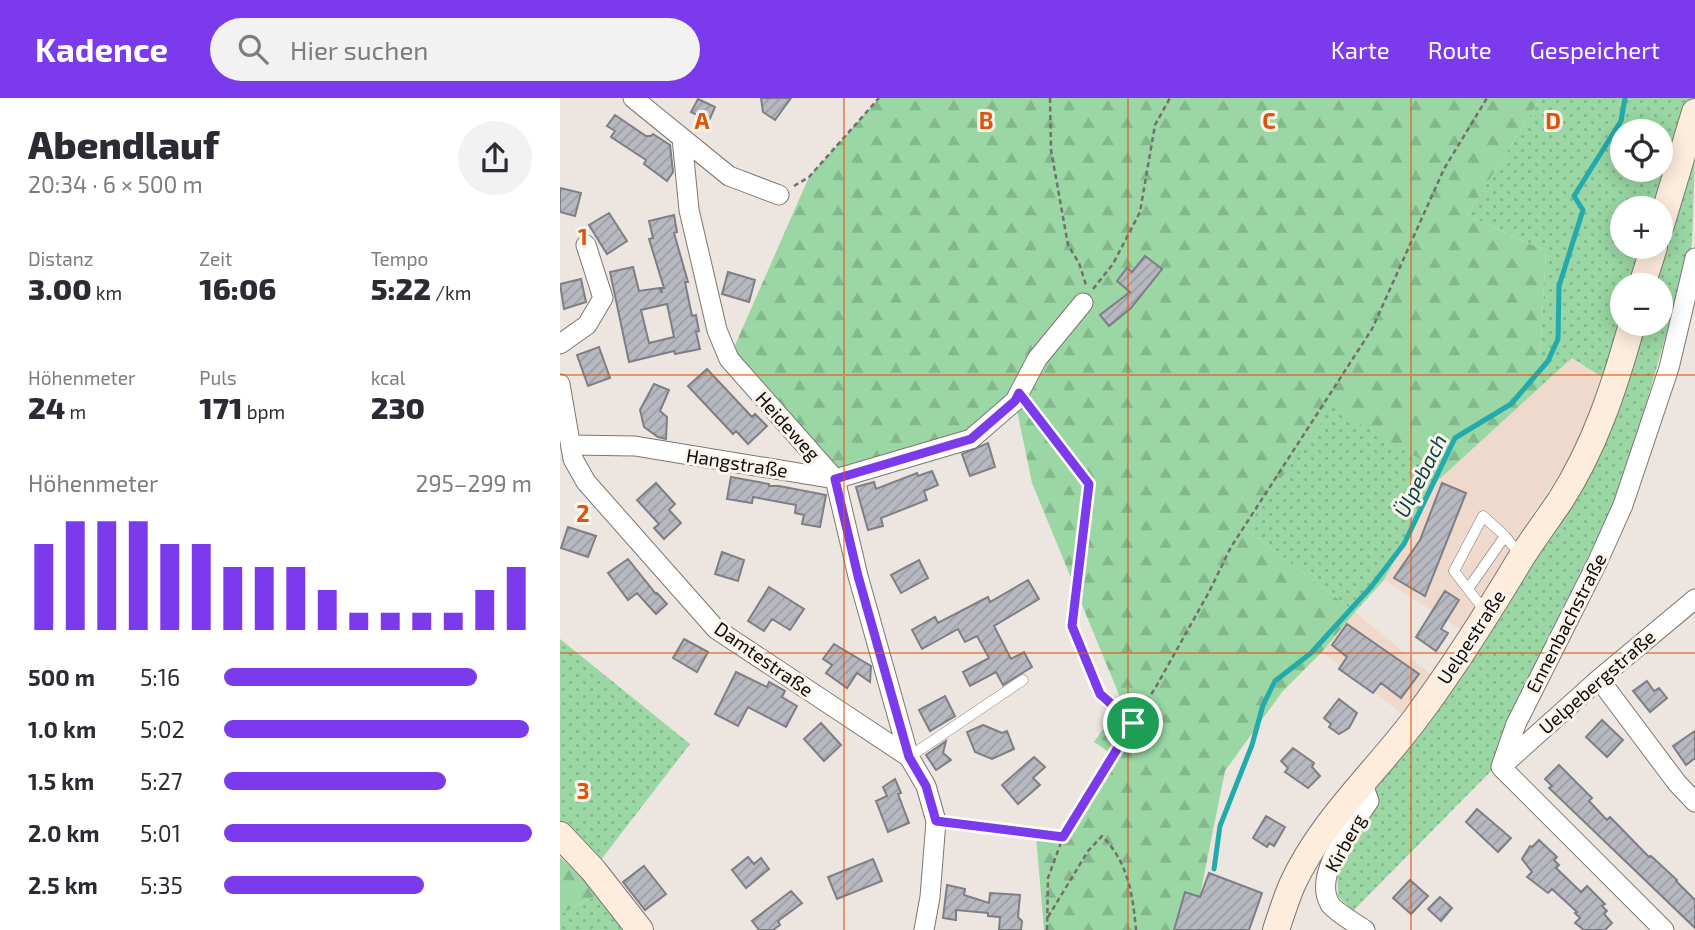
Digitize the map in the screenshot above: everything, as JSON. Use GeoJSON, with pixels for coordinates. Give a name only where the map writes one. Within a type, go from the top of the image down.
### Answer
{"type":"FeatureCollection","features":[{"type":"Feature","properties":{"kind":"main road"},"geometry":{"type":"LineString","coordinates":[[1669,196],[1695,113]]}},
{"type":"Feature","properties":{"kind":"main road","name":"Uelpestraße"},"geometry":{"type":"LineString","coordinates":[[1276,930],[1293,884],[1338,813],[1402,736],[1455,666],[1561,500],[1611,396],[1628,336]]}},
{"type":"Feature","properties":{"kind":"main road"},"geometry":{"type":"LineString","coordinates":[[560,835],[593,870],[640,930]]}},
{"type":"Feature","properties":{"kind":"street"},"geometry":{"type":"LineString","coordinates":[[633,98],[729,176],[779,195]]}},
{"type":"Feature","properties":{"kind":"street","name":"Heideweg"},"geometry":{"type":"LineString","coordinates":[[682,138],[689,210],[717,330],[729,359],[835,479],[858,576],[909,757]]}},
{"type":"Feature","properties":{"kind":"street"},"geometry":{"type":"LineString","coordinates":[[560,344],[587,325],[603,298],[586,246]]}},
{"type":"Feature","properties":{"kind":"street","name":"Ennenbachstraße"},"geometry":{"type":"LineString","coordinates":[[1501,767],[1516,724],[1597,563],[1623,505],[1669,368],[1695,258]]}},
{"type":"Feature","properties":{"kind":"street","name":"Hangstraße"},"geometry":{"type":"LineString","coordinates":[[566,441],[635,446],[835,479],[971,439],[1015,401],[1037,359],[1083,303]]}},
{"type":"Feature","properties":{"kind":"street","name":"Damtestraße"},"geometry":{"type":"LineString","coordinates":[[560,384],[566,441],[586,482],[716,629],[909,757],[926,786],[936,821],[930,897],[924,930]]}},
{"type":"Feature","properties":{"kind":"street","name":"Uelpebergstraße"},"geometry":{"type":"LineString","coordinates":[[1501,767],[1599,678],[1695,599]]}},
{"type":"Feature","properties":{"kind":"street"},"geometry":{"type":"LineString","coordinates":[[1599,678],[1676,783],[1695,802]]}},
{"type":"Feature","properties":{"kind":"street"},"geometry":{"type":"LineString","coordinates":[[1501,767],[1664,930]]}},
{"type":"Feature","properties":{"kind":"street","name":"Kirberg"},"geometry":{"type":"LineString","coordinates":[[1362,782],[1368,801],[1338,848],[1324,880],[1330,905],[1365,930]]}},
{"type":"Feature","properties":{"kind":"lane"},"geometry":{"type":"LineString","coordinates":[[1488,615],[1454,571],[1483,516],[1505,536],[1522,558]]}},
{"type":"Feature","properties":{"kind":"lane"},"geometry":{"type":"LineString","coordinates":[[1468,589],[1505,536]]}},
{"type":"Feature","properties":{"kind":"lane"},"geometry":{"type":"LineString","coordinates":[[909,757],[1023,680]]}},
{"type":"Feature","properties":{"kind":"path"},"geometry":{"type":"LineString","coordinates":[[779,195],[809,177],[879,98]]}},
{"type":"Feature","properties":{"kind":"path"},"geometry":{"type":"LineString","coordinates":[[1050,98],[1051,150],[1068,245],[1079,263],[1087,287],[1083,303]]}},
{"type":"Feature","properties":{"kind":"path"},"geometry":{"type":"LineString","coordinates":[[1083,303],[1113,264],[1140,212],[1155,125],[1170,98]]}},
{"type":"Feature","properties":{"kind":"path"},"geometry":{"type":"LineString","coordinates":[[1047,930],[1048,877],[1063,837],[1169,662],[1231,547],[1372,330],[1444,169],[1487,98]]}},
{"type":"Feature","properties":{"kind":"path"},"geometry":{"type":"LineString","coordinates":[[1019,393],[1089,484],[1072,626],[1100,694],[1133,723]]}},
{"type":"Feature","properties":{"kind":"path"},"geometry":{"type":"LineString","coordinates":[[936,821],[1063,837]]}},
{"type":"Feature","properties":{"kind":"path"},"geometry":{"type":"LineString","coordinates":[[1047,919],[1088,851],[1102,836],[1123,864],[1132,894],[1136,930]]}},
{"type":"Feature","properties":{"kind":"shaded area"},"geometry":{"type":"Polygon","coordinates":[[[1572,358],[1605,379],[1573,453],[1462,630],[1384,580],[1438,480],[1572,358]]]}},
{"type":"Feature","properties":{"kind":"shaded area"},"geometry":{"type":"Polygon","coordinates":[[[1355,612],[1433,676],[1402,714],[1322,652],[1355,612]]]}},
{"type":"Feature","properties":{"kind":"green space"},"geometry":{"type":"Polygon","coordinates":[[[879,98],[1541,98],[1467,215],[1546,251],[1538,389],[1445,474],[1332,407],[1245,529],[1355,612],[1322,652],[1282,692],[1225,771],[1193,930],[1044,930],[1036,836],[1067,842],[1116,757],[1094,742],[1122,702],[1032,483],[1015,401],[971,439],[835,479],[729,359],[809,177],[879,98]]]}},
{"type":"Feature","properties":{"kind":"green space"},"geometry":{"type":"Polygon","coordinates":[[[1541,98],[1692,98],[1673,152],[1673,119],[1610,119],[1610,182],[1662,182],[1657,196],[1610,196],[1610,259],[1639,259],[1635,273],[1610,273],[1610,336],[1617,336],[1605,379],[1572,358],[1538,389],[1546,251],[1467,215],[1541,98]]]}},
{"type":"Feature","properties":{"kind":"green space"},"geometry":{"type":"Polygon","coordinates":[[[1695,154],[1692,244],[1673,310],[1673,273],[1653,273],[1657,259],[1673,259],[1673,203],[1687,155],[1695,154]]]}},
{"type":"Feature","properties":{"kind":"green space"},"geometry":{"type":"Polygon","coordinates":[[[1632,336],[1666,336],[1622,488],[1524,687],[1495,767],[1353,911],[1338,896],[1337,868],[1383,775],[1511,590],[1632,336]]]}},
{"type":"Feature","properties":{"kind":"green space"},"geometry":{"type":"Polygon","coordinates":[[[1332,406],[1445,474],[1438,480],[1384,580],[1355,612],[1245,529],[1332,406]]]}},
{"type":"Feature","properties":{"kind":"green space"},"geometry":{"type":"Polygon","coordinates":[[[560,639],[690,744],[600,861],[560,824],[560,639]]]}},
{"type":"Feature","properties":{"kind":"green space"},"geometry":{"type":"Polygon","coordinates":[[[560,857],[601,894],[560,914],[560,857]]]}},
{"type":"Feature","properties":{"kind":"green space"},"geometry":{"type":"Polygon","coordinates":[[[601,894],[628,930],[560,930],[560,914],[601,894]]]}},
{"type":"Feature","properties":{"kind":"building"},"geometry":{"type":"Polygon","coordinates":[[[761,98],[791,98],[775,120],[763,112],[761,98]]]}},
{"type":"Feature","properties":{"kind":"building"},"geometry":{"type":"Polygon","coordinates":[[[698,99],[715,107],[709,121],[691,112],[698,99]]]}},
{"type":"Feature","properties":{"kind":"building"},"geometry":{"type":"Polygon","coordinates":[[[615,115],[646,136],[653,134],[670,145],[673,172],[667,181],[644,164],[646,160],[611,137],[615,131],[607,126],[615,115]]]}},
{"type":"Feature","properties":{"kind":"building"},"geometry":{"type":"Polygon","coordinates":[[[560,188],[581,193],[575,216],[560,212],[560,188]]]}},
{"type":"Feature","properties":{"kind":"building"},"geometry":{"type":"Polygon","coordinates":[[[609,213],[627,241],[607,254],[589,225],[609,213]]]}},
{"type":"Feature","properties":{"kind":"building"},"geometry":{"type":"Polygon","coordinates":[[[674,215],[677,232],[674,233],[688,282],[685,282],[692,316],[696,315],[700,349],[675,354],[674,351],[629,362],[610,272],[633,267],[639,291],[659,288],[662,293],[661,288],[664,288],[649,239],[653,238],[649,221],[674,215]],[[667,304],[641,310],[649,343],[674,337],[667,304]]]}},
{"type":"Feature","properties":{"kind":"building"},"geometry":{"type":"Polygon","coordinates":[[[1145,256],[1162,269],[1131,308],[1109,326],[1100,315],[1130,292],[1117,281],[1127,268],[1132,272],[1145,256]]]}},
{"type":"Feature","properties":{"kind":"building"},"geometry":{"type":"Polygon","coordinates":[[[728,272],[755,280],[749,302],[722,294],[728,272]]]}},
{"type":"Feature","properties":{"kind":"building"},"geometry":{"type":"Polygon","coordinates":[[[581,279],[586,302],[564,309],[560,284],[581,279]]]}},
{"type":"Feature","properties":{"kind":"building"},"geometry":{"type":"Polygon","coordinates":[[[599,347],[610,378],[588,386],[577,355],[599,347]]]}},
{"type":"Feature","properties":{"kind":"building"},"geometry":{"type":"Polygon","coordinates":[[[707,369],[752,417],[755,414],[767,426],[748,444],[736,431],[733,434],[688,386],[707,369]]]}},
{"type":"Feature","properties":{"kind":"building"},"geometry":{"type":"Polygon","coordinates":[[[654,384],[669,390],[660,411],[667,417],[666,439],[644,427],[640,410],[654,384]]]}},
{"type":"Feature","properties":{"kind":"building"},"geometry":{"type":"Polygon","coordinates":[[[988,443],[995,467],[970,476],[962,454],[988,443]]]}},
{"type":"Feature","properties":{"kind":"building"},"geometry":{"type":"Polygon","coordinates":[[[932,471],[938,485],[924,491],[927,500],[881,518],[883,526],[868,530],[856,487],[874,482],[876,489],[917,473],[918,476],[932,471]]]}},
{"type":"Feature","properties":{"kind":"building"},"geometry":{"type":"Polygon","coordinates":[[[731,477],[826,495],[820,527],[802,524],[804,515],[795,513],[796,505],[753,497],[752,503],[727,499],[731,477]]]}},
{"type":"Feature","properties":{"kind":"building"},"geometry":{"type":"Polygon","coordinates":[[[656,483],[675,504],[669,510],[681,523],[664,539],[654,528],[659,524],[637,500],[656,483]]]}},
{"type":"Feature","properties":{"kind":"building"},"geometry":{"type":"Polygon","coordinates":[[[1442,483],[1466,493],[1425,596],[1394,578],[1420,540],[1442,483]]]}},
{"type":"Feature","properties":{"kind":"building"},"geometry":{"type":"Polygon","coordinates":[[[568,527],[596,536],[588,557],[561,548],[568,527]]]}},
{"type":"Feature","properties":{"kind":"building"},"geometry":{"type":"Polygon","coordinates":[[[722,552],[744,560],[738,581],[715,574],[722,552]]]}},
{"type":"Feature","properties":{"kind":"building"},"geometry":{"type":"Polygon","coordinates":[[[628,559],[667,604],[656,614],[637,593],[628,600],[608,573],[628,559]]]}},
{"type":"Feature","properties":{"kind":"building"},"geometry":{"type":"Polygon","coordinates":[[[919,560],[928,578],[901,593],[891,575],[919,560]]]}},
{"type":"Feature","properties":{"kind":"building"},"geometry":{"type":"Polygon","coordinates":[[[1028,580],[1039,599],[994,626],[1011,659],[1024,652],[1032,667],[1003,685],[996,672],[970,686],[963,672],[989,658],[977,636],[965,642],[958,629],[922,649],[912,630],[935,617],[938,623],[988,597],[990,602],[1028,580]]]}},
{"type":"Feature","properties":{"kind":"building"},"geometry":{"type":"Polygon","coordinates":[[[769,587],[804,609],[790,630],[772,619],[764,631],[748,621],[769,587]]]}},
{"type":"Feature","properties":{"kind":"building"},"geometry":{"type":"Polygon","coordinates":[[[1445,591],[1459,600],[1441,629],[1448,633],[1436,651],[1416,637],[1445,591]]]}},
{"type":"Feature","properties":{"kind":"building"},"geometry":{"type":"Polygon","coordinates":[[[1347,624],[1419,674],[1401,698],[1381,683],[1373,693],[1339,669],[1347,657],[1332,645],[1347,624]]]}},
{"type":"Feature","properties":{"kind":"building"},"geometry":{"type":"Polygon","coordinates":[[[684,639],[708,652],[697,672],[673,658],[684,639]]]}},
{"type":"Feature","properties":{"kind":"building"},"geometry":{"type":"Polygon","coordinates":[[[834,644],[871,666],[870,682],[857,673],[847,688],[826,673],[832,665],[823,659],[834,644]]]}},
{"type":"Feature","properties":{"kind":"building"},"geometry":{"type":"Polygon","coordinates":[[[736,672],[767,687],[769,682],[785,691],[782,697],[797,706],[786,727],[748,707],[738,726],[715,714],[736,672]]]}},
{"type":"Feature","properties":{"kind":"building"},"geometry":{"type":"Polygon","coordinates":[[[1647,681],[1654,691],[1659,688],[1667,698],[1650,712],[1633,691],[1647,681]]]}},
{"type":"Feature","properties":{"kind":"building"},"geometry":{"type":"Polygon","coordinates":[[[945,696],[955,716],[930,731],[919,710],[945,696]]]}},
{"type":"Feature","properties":{"kind":"building"},"geometry":{"type":"Polygon","coordinates":[[[1339,699],[1357,713],[1349,728],[1339,734],[1329,727],[1331,724],[1324,718],[1339,699]]]}},
{"type":"Feature","properties":{"kind":"building"},"geometry":{"type":"Polygon","coordinates":[[[1602,720],[1623,740],[1607,757],[1586,737],[1602,720]]]}},
{"type":"Feature","properties":{"kind":"building"},"geometry":{"type":"Polygon","coordinates":[[[821,723],[841,745],[824,761],[804,739],[821,723]]]}},
{"type":"Feature","properties":{"kind":"building"},"geometry":{"type":"Polygon","coordinates":[[[983,725],[1002,733],[1007,731],[1014,749],[992,759],[975,752],[967,732],[983,725]]]}},
{"type":"Feature","properties":{"kind":"building"},"geometry":{"type":"Polygon","coordinates":[[[1695,731],[1695,758],[1686,765],[1673,746],[1695,731]]]}},
{"type":"Feature","properties":{"kind":"building"},"geometry":{"type":"Polygon","coordinates":[[[946,741],[943,753],[951,760],[936,770],[926,755],[946,741]]]}},
{"type":"Feature","properties":{"kind":"building"},"geometry":{"type":"Polygon","coordinates":[[[1293,748],[1314,763],[1312,767],[1320,776],[1308,788],[1285,772],[1288,768],[1281,761],[1293,748]]]}},
{"type":"Feature","properties":{"kind":"building"},"geometry":{"type":"Polygon","coordinates":[[[1034,757],[1045,767],[1033,778],[1040,785],[1018,804],[1002,785],[1034,757]]]}},
{"type":"Feature","properties":{"kind":"building"},"geometry":{"type":"Polygon","coordinates":[[[1559,765],[1592,798],[1589,801],[1607,820],[1610,817],[1695,900],[1695,928],[1549,788],[1552,786],[1545,779],[1559,765]]]}},
{"type":"Feature","properties":{"kind":"building"},"geometry":{"type":"Polygon","coordinates":[[[895,779],[909,823],[888,832],[876,801],[887,796],[883,787],[895,779]]]}},
{"type":"Feature","properties":{"kind":"building"},"geometry":{"type":"Polygon","coordinates":[[[1477,809],[1511,838],[1498,852],[1466,822],[1477,809]]]}},
{"type":"Feature","properties":{"kind":"building"},"geometry":{"type":"Polygon","coordinates":[[[1266,816],[1285,827],[1274,846],[1269,843],[1267,847],[1253,838],[1266,816]]]}},
{"type":"Feature","properties":{"kind":"building"},"geometry":{"type":"Polygon","coordinates":[[[1539,840],[1557,857],[1554,860],[1559,865],[1556,868],[1581,892],[1587,886],[1605,904],[1602,906],[1607,911],[1604,914],[1612,923],[1605,930],[1584,930],[1575,923],[1580,918],[1575,913],[1577,912],[1552,889],[1548,893],[1527,877],[1532,872],[1522,859],[1530,846],[1539,840]]]}},
{"type":"Feature","properties":{"kind":"building"},"geometry":{"type":"Polygon","coordinates":[[[748,857],[754,864],[761,858],[769,869],[746,888],[732,870],[748,857]]]}},
{"type":"Feature","properties":{"kind":"building"},"geometry":{"type":"Polygon","coordinates":[[[873,859],[882,881],[837,899],[828,877],[873,859]]]}},
{"type":"Feature","properties":{"kind":"building"},"geometry":{"type":"Polygon","coordinates":[[[644,866],[666,894],[645,910],[623,882],[644,866]]]}},
{"type":"Feature","properties":{"kind":"building"},"geometry":{"type":"Polygon","coordinates":[[[1209,873],[1262,893],[1249,930],[1174,930],[1185,892],[1200,897],[1209,873]]]}},
{"type":"Feature","properties":{"kind":"building"},"geometry":{"type":"Polygon","coordinates":[[[1410,880],[1428,896],[1411,914],[1393,898],[1410,880]]]}},
{"type":"Feature","properties":{"kind":"building"},"geometry":{"type":"Polygon","coordinates":[[[947,885],[965,889],[964,895],[989,903],[990,893],[1020,895],[1018,917],[1022,921],[1021,930],[999,930],[1000,917],[988,916],[988,913],[956,910],[956,920],[943,918],[947,885]]]}},
{"type":"Feature","properties":{"kind":"building"},"geometry":{"type":"Polygon","coordinates":[[[791,891],[802,903],[778,921],[780,925],[773,930],[759,930],[752,921],[791,891]]]}},
{"type":"Feature","properties":{"kind":"building"},"geometry":{"type":"Polygon","coordinates":[[[1440,897],[1452,908],[1441,921],[1428,909],[1440,897]]]}},
{"type":"Feature","properties":{"kind":"waterway","name":"Ülpebach"},"geometry":{"type":"LineString","coordinates":[[1214,869],[1220,826],[1252,745],[1263,705],[1275,681],[1311,653],[1371,587],[1404,544],[1455,438],[1511,404],[1548,361],[1558,339],[1559,286],[1583,210],[1574,196],[1621,121],[1625,98]]}},
{"type":"Feature","properties":{"kind":"route"},"geometry":{"type":"LineString","coordinates":[[1019,393],[1089,484],[1072,626],[1100,694],[1133,723],[1063,837],[936,821],[926,786],[909,757],[869,607],[858,576],[835,479],[971,439],[1015,401],[1019,393]]}}]}
